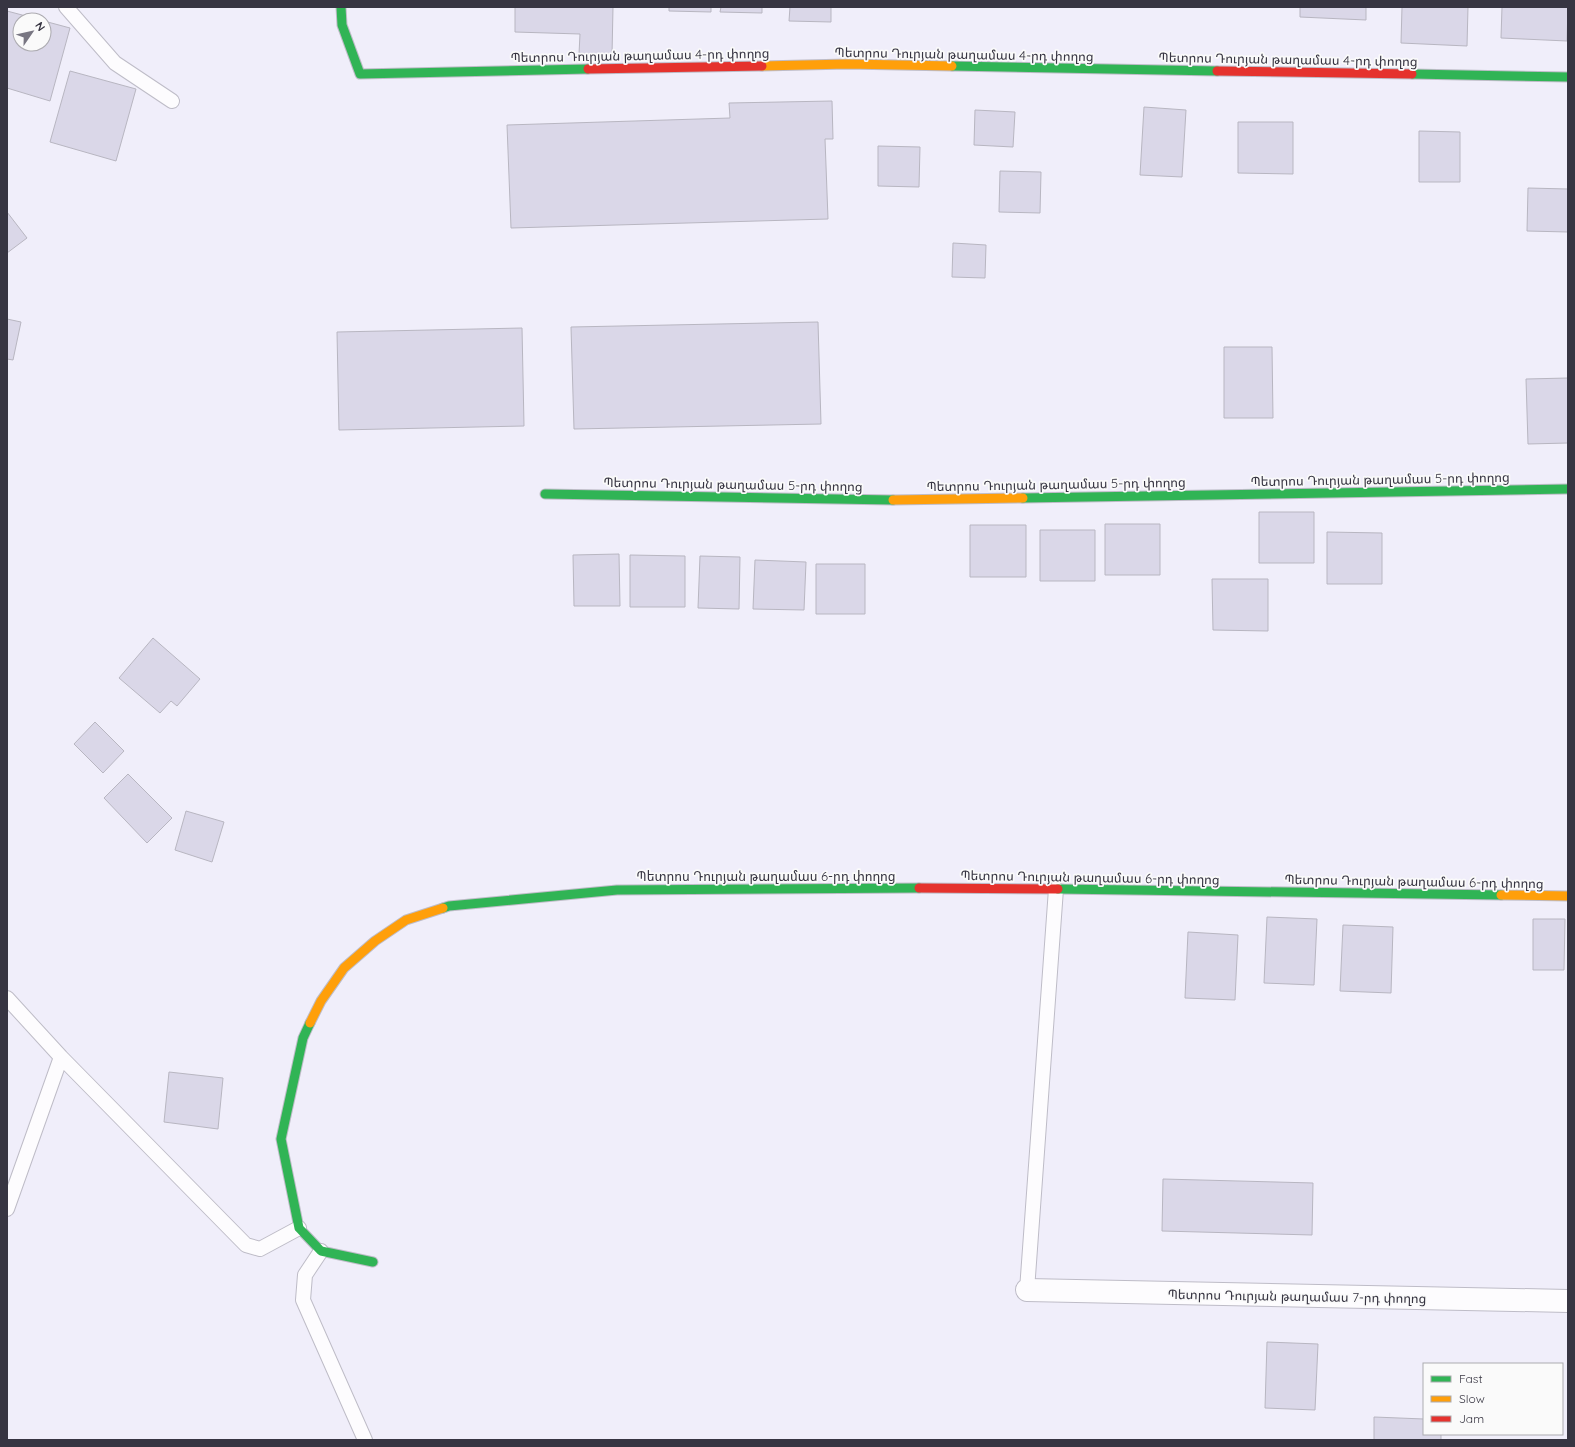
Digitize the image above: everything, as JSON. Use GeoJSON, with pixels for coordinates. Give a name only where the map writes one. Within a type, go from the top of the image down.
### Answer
{"type":"FeatureCollection","features":[{"type":"Feature","properties":{"kind":"street","name":"Պետրոս Դուրյան թաղամաս 4-րդ փողոց"},"geometry":{"type":"LineString","coordinates":[[342,7],[342,25],[360,74],[846,64],[1568,77]]}},
{"type":"Feature","properties":{"kind":"street","name":"Պետրոս Դուրյան թաղամաս 5-րդ փողոց"},"geometry":{"type":"LineString","coordinates":[[545,494],[906,500],[1568,489]]}},
{"type":"Feature","properties":{"kind":"street","name":"Պետրոս Դուրյան թաղամաս 6-րդ փողոց"},"geometry":{"type":"LineString","coordinates":[[299,1228],[281,1139],[303,1038],[321,1001],[344,968],[375,941],[406,920],[450,906],[617,890],[824,888],[1056,889],[1568,896]]}},
{"type":"Feature","properties":{"kind":"street"},"geometry":{"type":"LineString","coordinates":[[299,1228],[321,1251],[373,1262]]}},
{"type":"Feature","properties":{"kind":"street","name":"Պետրոս Դուրյան թաղամաս 7-րդ փողոց"},"geometry":{"type":"LineString","coordinates":[[1027,1290],[1568,1301]]}},
{"type":"Feature","properties":{"kind":"lane"},"geometry":{"type":"LineString","coordinates":[[66,7],[115,63],[172,101]]}},
{"type":"Feature","properties":{"kind":"lane"},"geometry":{"type":"LineString","coordinates":[[1027,1290],[1056,889]]}},
{"type":"Feature","properties":{"kind":"lane"},"geometry":{"type":"LineString","coordinates":[[7,998],[61,1057],[246,1245],[260,1248],[299,1228]]}},
{"type":"Feature","properties":{"kind":"lane"},"geometry":{"type":"LineString","coordinates":[[7,1209],[61,1057]]}},
{"type":"Feature","properties":{"kind":"lane"},"geometry":{"type":"LineString","coordinates":[[321,1251],[305,1275],[303,1300],[365,1440]]}},
{"type":"Feature","properties":{"kind":"building"},"geometry":{"type":"Polygon","coordinates":[[[515,7],[613,7],[612,55],[579,54],[580,34],[515,32],[515,7]]]}},
{"type":"Feature","properties":{"kind":"building"},"geometry":{"type":"Polygon","coordinates":[[[669,7],[711,7],[711,12],[669,11],[669,7]]]}},
{"type":"Feature","properties":{"kind":"building"},"geometry":{"type":"Polygon","coordinates":[[[721,7],[762,7],[762,13],[720,12],[721,7]]]}},
{"type":"Feature","properties":{"kind":"building"},"geometry":{"type":"Polygon","coordinates":[[[790,7],[831,7],[831,22],[789,21],[790,7]]]}},
{"type":"Feature","properties":{"kind":"building"},"geometry":{"type":"Polygon","coordinates":[[[1300,7],[1366,7],[1366,20],[1300,17],[1300,7]]]}},
{"type":"Feature","properties":{"kind":"building"},"geometry":{"type":"Polygon","coordinates":[[[1402,7],[1468,7],[1467,46],[1401,43],[1402,7]]]}},
{"type":"Feature","properties":{"kind":"building"},"geometry":{"type":"Polygon","coordinates":[[[1502,7],[1568,7],[1567,41],[1501,38],[1502,7]]]}},
{"type":"Feature","properties":{"kind":"building"},"geometry":{"type":"Polygon","coordinates":[[[7,11],[12,12],[12,52],[52,52],[52,23],[70,28],[50,101],[7,88],[7,11]]]}},
{"type":"Feature","properties":{"kind":"building"},"geometry":{"type":"Polygon","coordinates":[[[70,71],[136,89],[116,161],[50,142],[70,71]]]}},
{"type":"Feature","properties":{"kind":"building"},"geometry":{"type":"Polygon","coordinates":[[[832,101],[833,139],[825,139],[828,219],[511,228],[507,125],[730,118],[729,103],[832,101]]]}},
{"type":"Feature","properties":{"kind":"building"},"geometry":{"type":"Polygon","coordinates":[[[1144,107],[1186,110],[1182,177],[1140,175],[1144,107]]]}},
{"type":"Feature","properties":{"kind":"building"},"geometry":{"type":"Polygon","coordinates":[[[975,110],[1015,112],[1013,147],[974,145],[975,110]]]}},
{"type":"Feature","properties":{"kind":"building"},"geometry":{"type":"Polygon","coordinates":[[[1238,122],[1293,122],[1293,174],[1238,173],[1238,122]]]}},
{"type":"Feature","properties":{"kind":"building"},"geometry":{"type":"Polygon","coordinates":[[[1419,131],[1460,132],[1460,182],[1419,182],[1419,131]]]}},
{"type":"Feature","properties":{"kind":"building"},"geometry":{"type":"Polygon","coordinates":[[[878,146],[920,147],[919,187],[878,186],[878,146]]]}},
{"type":"Feature","properties":{"kind":"building"},"geometry":{"type":"Polygon","coordinates":[[[1000,171],[1041,172],[1040,213],[999,212],[1000,171]]]}},
{"type":"Feature","properties":{"kind":"building"},"geometry":{"type":"Polygon","coordinates":[[[1528,188],[1568,189],[1568,232],[1527,231],[1528,188]]]}},
{"type":"Feature","properties":{"kind":"building"},"geometry":{"type":"Polygon","coordinates":[[[7,212],[27,238],[7,253],[7,212]]]}},
{"type":"Feature","properties":{"kind":"building"},"geometry":{"type":"Polygon","coordinates":[[[953,243],[986,245],[985,278],[952,277],[953,243]]]}},
{"type":"Feature","properties":{"kind":"building"},"geometry":{"type":"Polygon","coordinates":[[[7,319],[21,322],[13,360],[7,359],[7,319]]]}},
{"type":"Feature","properties":{"kind":"building"},"geometry":{"type":"Polygon","coordinates":[[[818,322],[821,424],[574,429],[571,327],[818,322]]]}},
{"type":"Feature","properties":{"kind":"building"},"geometry":{"type":"Polygon","coordinates":[[[522,328],[524,426],[339,430],[337,332],[522,328]]]}},
{"type":"Feature","properties":{"kind":"building"},"geometry":{"type":"Polygon","coordinates":[[[1224,347],[1272,347],[1273,418],[1224,418],[1224,347]]]}},
{"type":"Feature","properties":{"kind":"building"},"geometry":{"type":"Polygon","coordinates":[[[1568,378],[1568,443],[1528,444],[1526,379],[1568,378]]]}},
{"type":"Feature","properties":{"kind":"building"},"geometry":{"type":"Polygon","coordinates":[[[1259,512],[1314,512],[1314,563],[1259,563],[1259,512]]]}},
{"type":"Feature","properties":{"kind":"building"},"geometry":{"type":"Polygon","coordinates":[[[1105,524],[1160,524],[1160,575],[1105,575],[1105,524]]]}},
{"type":"Feature","properties":{"kind":"building"},"geometry":{"type":"Polygon","coordinates":[[[970,525],[1026,525],[1026,577],[970,577],[970,525]]]}},
{"type":"Feature","properties":{"kind":"building"},"geometry":{"type":"Polygon","coordinates":[[[1040,530],[1095,530],[1095,581],[1040,581],[1040,530]]]}},
{"type":"Feature","properties":{"kind":"building"},"geometry":{"type":"Polygon","coordinates":[[[1327,532],[1382,533],[1382,584],[1327,584],[1327,532]]]}},
{"type":"Feature","properties":{"kind":"building"},"geometry":{"type":"Polygon","coordinates":[[[619,554],[620,606],[574,606],[573,555],[619,554]]]}},
{"type":"Feature","properties":{"kind":"building"},"geometry":{"type":"Polygon","coordinates":[[[630,555],[685,556],[685,607],[630,607],[630,555]]]}},
{"type":"Feature","properties":{"kind":"building"},"geometry":{"type":"Polygon","coordinates":[[[700,556],[740,557],[739,609],[698,608],[700,556]]]}},
{"type":"Feature","properties":{"kind":"building"},"geometry":{"type":"Polygon","coordinates":[[[755,560],[806,562],[804,610],[753,609],[755,560]]]}},
{"type":"Feature","properties":{"kind":"building"},"geometry":{"type":"Polygon","coordinates":[[[816,564],[865,564],[865,614],[816,614],[816,564]]]}},
{"type":"Feature","properties":{"kind":"building"},"geometry":{"type":"Polygon","coordinates":[[[1212,579],[1268,579],[1268,631],[1213,630],[1212,579]]]}},
{"type":"Feature","properties":{"kind":"building"},"geometry":{"type":"Polygon","coordinates":[[[153,638],[200,679],[177,706],[171,701],[160,713],[119,678],[153,638]]]}},
{"type":"Feature","properties":{"kind":"building"},"geometry":{"type":"Polygon","coordinates":[[[95,722],[124,751],[103,773],[74,744],[95,722]]]}},
{"type":"Feature","properties":{"kind":"building"},"geometry":{"type":"Polygon","coordinates":[[[128,774],[172,818],[147,843],[104,798],[128,774]]]}},
{"type":"Feature","properties":{"kind":"building"},"geometry":{"type":"Polygon","coordinates":[[[186,811],[224,822],[212,862],[175,850],[186,811]]]}},
{"type":"Feature","properties":{"kind":"building"},"geometry":{"type":"Polygon","coordinates":[[[1267,917],[1317,919],[1314,985],[1264,983],[1267,917]]]}},
{"type":"Feature","properties":{"kind":"building"},"geometry":{"type":"Polygon","coordinates":[[[1533,919],[1565,919],[1564,970],[1533,970],[1533,919]]]}},
{"type":"Feature","properties":{"kind":"building"},"geometry":{"type":"Polygon","coordinates":[[[1343,925],[1393,927],[1391,993],[1340,991],[1343,925]]]}},
{"type":"Feature","properties":{"kind":"building"},"geometry":{"type":"Polygon","coordinates":[[[1188,932],[1238,935],[1235,1000],[1185,998],[1188,932]]]}},
{"type":"Feature","properties":{"kind":"building"},"geometry":{"type":"Polygon","coordinates":[[[169,1072],[223,1078],[218,1129],[164,1122],[169,1072]]]}},
{"type":"Feature","properties":{"kind":"building"},"geometry":{"type":"Polygon","coordinates":[[[1163,1179],[1313,1183],[1312,1235],[1162,1231],[1163,1179]]]}},
{"type":"Feature","properties":{"kind":"building"},"geometry":{"type":"Polygon","coordinates":[[[1267,1342],[1318,1344],[1315,1410],[1265,1408],[1267,1342]]]}},
{"type":"Feature","properties":{"kind":"building"},"geometry":{"type":"Polygon","coordinates":[[[1374,1417],[1423,1419],[1423,1435],[1441,1435],[1441,1440],[1374,1440],[1374,1417]]]}},
{"type":"Feature","properties":{"kind":"traffic: fast"},"geometry":{"type":"LineString","coordinates":[[341,7],[342,25],[360,74],[588,69]]}},
{"type":"Feature","properties":{"kind":"traffic: fast"},"geometry":{"type":"LineString","coordinates":[[952,66],[1217,71]]}},
{"type":"Feature","properties":{"kind":"traffic: fast"},"geometry":{"type":"LineString","coordinates":[[1412,74],[1568,77]]}},
{"type":"Feature","properties":{"kind":"traffic: fast"},"geometry":{"type":"LineString","coordinates":[[1023,498],[1568,489]]}},
{"type":"Feature","properties":{"kind":"traffic: fast"},"geometry":{"type":"LineString","coordinates":[[545,494],[893,500]]}},
{"type":"Feature","properties":{"kind":"traffic: fast"},"geometry":{"type":"LineString","coordinates":[[443,908],[449,906],[617,890],[919,888]]}},
{"type":"Feature","properties":{"kind":"traffic: fast"},"geometry":{"type":"LineString","coordinates":[[1058,889],[1501,895]]}},
{"type":"Feature","properties":{"kind":"traffic: fast"},"geometry":{"type":"LineString","coordinates":[[310,1023],[303,1038],[281,1139],[299,1228],[321,1251],[373,1262]]}},
{"type":"Feature","properties":{"kind":"traffic: slow"},"geometry":{"type":"LineString","coordinates":[[762,66],[847,64],[952,66]]}},
{"type":"Feature","properties":{"kind":"traffic: slow"},"geometry":{"type":"LineString","coordinates":[[893,500],[1023,498]]}},
{"type":"Feature","properties":{"kind":"traffic: slow"},"geometry":{"type":"LineString","coordinates":[[1501,895],[1568,896]]}},
{"type":"Feature","properties":{"kind":"traffic: slow"},"geometry":{"type":"LineString","coordinates":[[310,1023],[321,1001],[344,968],[375,941],[406,920],[443,908]]}},
{"type":"Feature","properties":{"kind":"traffic: jam"},"geometry":{"type":"LineString","coordinates":[[588,69],[762,66]]}},
{"type":"Feature","properties":{"kind":"traffic: jam"},"geometry":{"type":"LineString","coordinates":[[1217,71],[1412,74]]}},
{"type":"Feature","properties":{"kind":"traffic: jam"},"geometry":{"type":"LineString","coordinates":[[919,888],[1058,889]]}}]}
